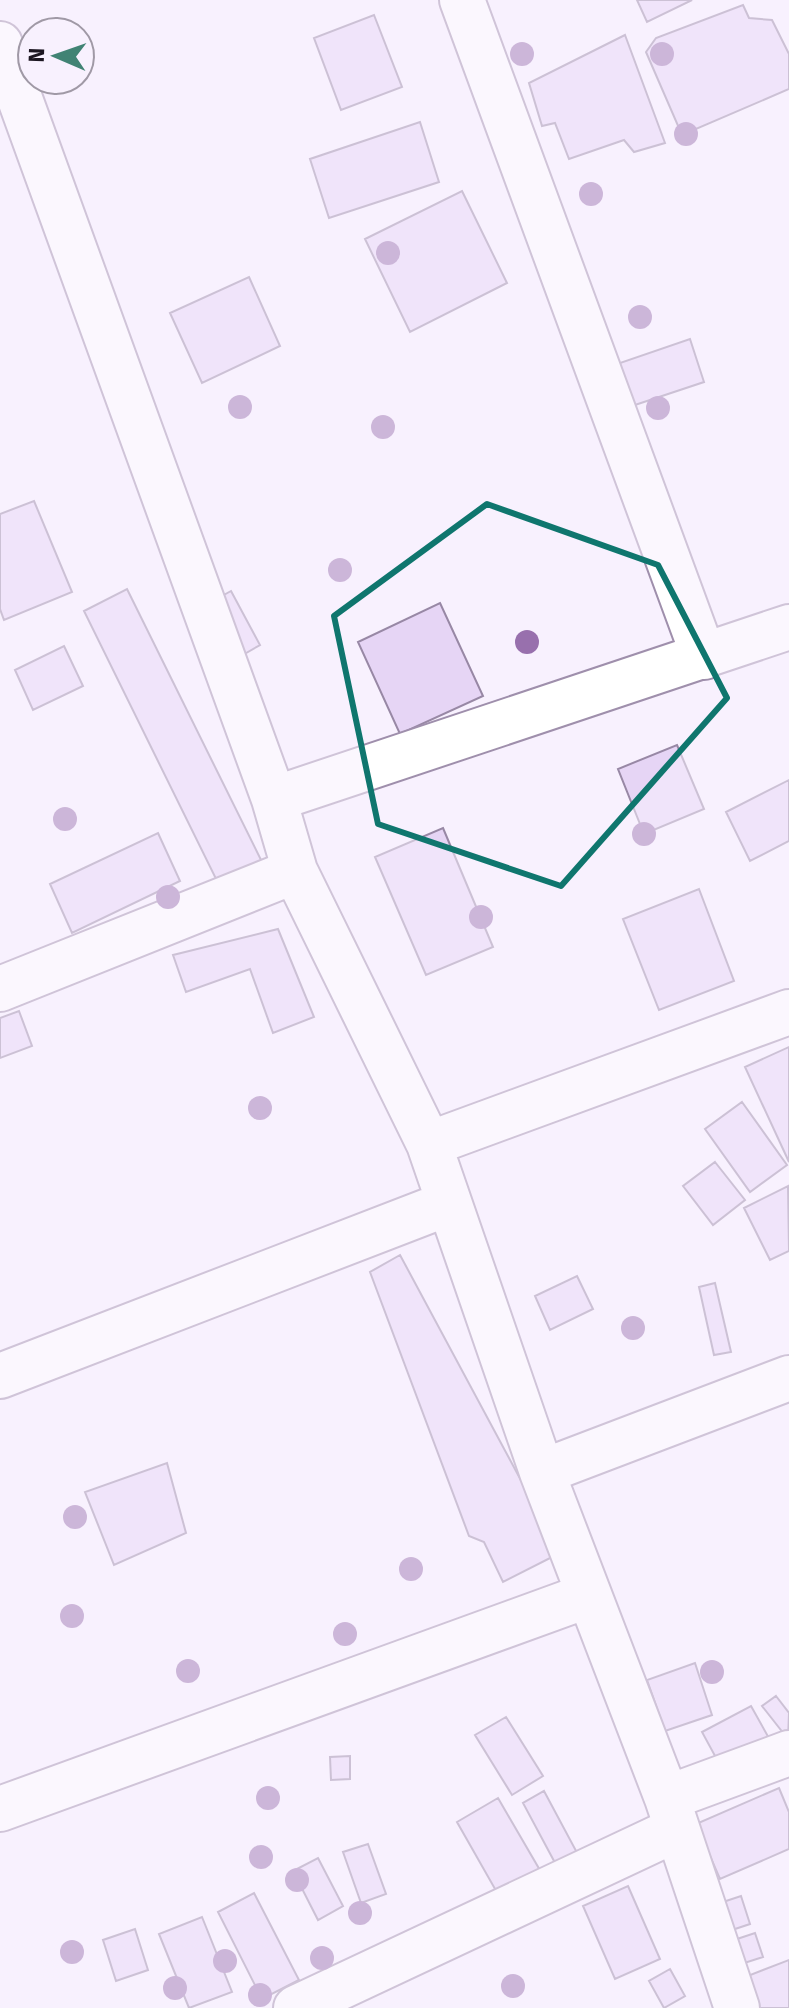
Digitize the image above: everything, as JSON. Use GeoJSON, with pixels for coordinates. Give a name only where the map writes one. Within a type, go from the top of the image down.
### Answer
{"type":"FeatureCollection","features":[{"type":"Feature","properties":{"kind":"street"},"geometry":{"type":"LineString","coordinates":[[462,0],[704,657]]}},
{"type":"Feature","properties":{"kind":"street"},"geometry":{"type":"LineString","coordinates":[[0,44],[274,799],[295,871],[429,1144],[542,1472],[672,1814],[737,2008]]}},
{"type":"Feature","properties":{"kind":"street"},"geometry":{"type":"LineString","coordinates":[[274,799],[789,627]]}},
{"type":"Feature","properties":{"kind":"street"},"geometry":{"type":"LineString","coordinates":[[0,989],[295,871]]}},
{"type":"Feature","properties":{"kind":"street"},"geometry":{"type":"LineString","coordinates":[[429,1144],[789,1012]]}},
{"type":"Feature","properties":{"kind":"street"},"geometry":{"type":"LineString","coordinates":[[0,1376],[449,1203]]}},
{"type":"Feature","properties":{"kind":"street"},"geometry":{"type":"LineString","coordinates":[[542,1472],[789,1378]]}},
{"type":"Feature","properties":{"kind":"street"},"geometry":{"type":"LineString","coordinates":[[0,1809],[589,1595]]}},
{"type":"Feature","properties":{"kind":"street"},"geometry":{"type":"LineString","coordinates":[[296,2008],[789,1753]]}},
{"type":"Feature","properties":{"kind":"highlighted area"},"geometry":{"type":"Polygon","coordinates":[[[487,504],[658,565],[727,698],[561,886],[378,824],[334,616],[487,504]]]}},
{"type":"Feature","properties":{"kind":"building"},"geometry":{"type":"Polygon","coordinates":[[[637,0],[692,0],[647,22],[637,0]]]}},
{"type":"Feature","properties":{"kind":"building"},"geometry":{"type":"Polygon","coordinates":[[[743,5],[749,18],[772,20],[789,54],[789,89],[682,135],[646,52],[656,38],[743,5]]]}},
{"type":"Feature","properties":{"kind":"building"},"geometry":{"type":"Polygon","coordinates":[[[374,15],[402,87],[341,110],[314,38],[374,15]]]}},
{"type":"Feature","properties":{"kind":"building"},"geometry":{"type":"Polygon","coordinates":[[[625,35],[665,143],[634,152],[624,140],[569,159],[555,123],[542,126],[529,83],[625,35]]]}},
{"type":"Feature","properties":{"kind":"building"},"geometry":{"type":"Polygon","coordinates":[[[420,122],[439,182],[329,218],[310,159],[420,122]]]}},
{"type":"Feature","properties":{"kind":"building"},"geometry":{"type":"Polygon","coordinates":[[[462,191],[507,283],[410,332],[365,239],[462,191]]]}},
{"type":"Feature","properties":{"kind":"building"},"geometry":{"type":"Polygon","coordinates":[[[249,277],[280,346],[202,383],[170,313],[249,277]]]}},
{"type":"Feature","properties":{"kind":"building"},"geometry":{"type":"Polygon","coordinates":[[[690,339],[704,382],[629,407],[614,365],[690,339]]]}},
{"type":"Feature","properties":{"kind":"building"},"geometry":{"type":"Polygon","coordinates":[[[34,501],[72,592],[4,620],[0,609],[0,514],[34,501]]]}},
{"type":"Feature","properties":{"kind":"building"},"geometry":{"type":"Polygon","coordinates":[[[127,589],[264,866],[220,887],[84,611],[127,589]]]}},
{"type":"Feature","properties":{"kind":"building"},"geometry":{"type":"Polygon","coordinates":[[[231,591],[260,645],[234,660],[204,606],[231,591]]]}},
{"type":"Feature","properties":{"kind":"building"},"geometry":{"type":"Polygon","coordinates":[[[440,603],[483,696],[400,734],[358,642],[440,603]]]}},
{"type":"Feature","properties":{"kind":"building"},"geometry":{"type":"Polygon","coordinates":[[[64,646],[83,686],[33,710],[15,670],[64,646]]]}},
{"type":"Feature","properties":{"kind":"building"},"geometry":{"type":"Polygon","coordinates":[[[677,745],[704,809],[644,834],[618,769],[677,745]]]}},
{"type":"Feature","properties":{"kind":"building"},"geometry":{"type":"Polygon","coordinates":[[[789,780],[789,841],[750,861],[726,812],[789,780]]]}},
{"type":"Feature","properties":{"kind":"building"},"geometry":{"type":"Polygon","coordinates":[[[443,828],[493,947],[426,975],[375,857],[443,828]]]}},
{"type":"Feature","properties":{"kind":"building"},"geometry":{"type":"Polygon","coordinates":[[[158,833],[180,881],[72,933],[50,884],[158,833]]]}},
{"type":"Feature","properties":{"kind":"building"},"geometry":{"type":"Polygon","coordinates":[[[699,889],[734,981],[659,1010],[623,919],[699,889]]]}},
{"type":"Feature","properties":{"kind":"building"},"geometry":{"type":"Polygon","coordinates":[[[278,929],[314,1017],[273,1033],[250,969],[186,992],[173,955],[278,929]]]}},
{"type":"Feature","properties":{"kind":"building"},"geometry":{"type":"Polygon","coordinates":[[[19,1011],[32,1046],[0,1058],[0,1018],[19,1011]]]}},
{"type":"Feature","properties":{"kind":"building"},"geometry":{"type":"Polygon","coordinates":[[[789,1047],[789,1162],[745,1067],[789,1047]]]}},
{"type":"Feature","properties":{"kind":"building"},"geometry":{"type":"Polygon","coordinates":[[[742,1102],[787,1165],[750,1192],[705,1129],[742,1102]]]}},
{"type":"Feature","properties":{"kind":"building"},"geometry":{"type":"Polygon","coordinates":[[[715,1162],[745,1200],[713,1225],[683,1186],[715,1162]]]}},
{"type":"Feature","properties":{"kind":"building"},"geometry":{"type":"Polygon","coordinates":[[[788,1186],[789,1251],[770,1260],[744,1208],[788,1186]]]}},
{"type":"Feature","properties":{"kind":"building"},"geometry":{"type":"Polygon","coordinates":[[[400,1255],[560,1553],[503,1582],[484,1542],[469,1536],[370,1272],[400,1255]]]}},
{"type":"Feature","properties":{"kind":"building"},"geometry":{"type":"Polygon","coordinates":[[[577,1276],[593,1309],[550,1330],[535,1296],[577,1276]]]}},
{"type":"Feature","properties":{"kind":"building"},"geometry":{"type":"Polygon","coordinates":[[[715,1283],[731,1352],[714,1355],[699,1287],[715,1283]]]}},
{"type":"Feature","properties":{"kind":"building"},"geometry":{"type":"Polygon","coordinates":[[[167,1463],[186,1533],[114,1565],[85,1492],[167,1463]]]}},
{"type":"Feature","properties":{"kind":"building"},"geometry":{"type":"Polygon","coordinates":[[[695,1663],[712,1715],[665,1731],[647,1680],[695,1663]]]}},
{"type":"Feature","properties":{"kind":"building"},"geometry":{"type":"Polygon","coordinates":[[[776,1696],[789,1713],[788,1739],[762,1706],[776,1696]]]}},
{"type":"Feature","properties":{"kind":"building"},"geometry":{"type":"Polygon","coordinates":[[[751,1706],[770,1740],[721,1767],[702,1732],[751,1706]]]}},
{"type":"Feature","properties":{"kind":"building"},"geometry":{"type":"Polygon","coordinates":[[[506,1717],[543,1776],[512,1795],[475,1735],[506,1717]]]}},
{"type":"Feature","properties":{"kind":"building"},"geometry":{"type":"Polygon","coordinates":[[[350,1756],[350,1779],[331,1780],[330,1757],[350,1756]]]}},
{"type":"Feature","properties":{"kind":"building"},"geometry":{"type":"Polygon","coordinates":[[[779,1788],[789,1812],[789,1849],[720,1879],[696,1824],[779,1788]]]}},
{"type":"Feature","properties":{"kind":"building"},"geometry":{"type":"Polygon","coordinates":[[[544,1791],[582,1862],[561,1874],[523,1803],[544,1791]]]}},
{"type":"Feature","properties":{"kind":"building"},"geometry":{"type":"Polygon","coordinates":[[[498,1798],[541,1872],[499,1896],[457,1822],[498,1798]]]}},
{"type":"Feature","properties":{"kind":"building"},"geometry":{"type":"Polygon","coordinates":[[[368,1844],[386,1894],[361,1903],[343,1852],[368,1844]]]}},
{"type":"Feature","properties":{"kind":"building"},"geometry":{"type":"Polygon","coordinates":[[[318,1858],[343,1906],[318,1920],[293,1871],[318,1858]]]}},
{"type":"Feature","properties":{"kind":"building"},"geometry":{"type":"Polygon","coordinates":[[[628,1886],[660,1959],[615,1979],[583,1906],[628,1886]]]}},
{"type":"Feature","properties":{"kind":"building"},"geometry":{"type":"Polygon","coordinates":[[[254,1893],[299,1980],[262,1999],[218,1912],[254,1893]]]}},
{"type":"Feature","properties":{"kind":"building"},"geometry":{"type":"Polygon","coordinates":[[[741,1896],[750,1924],[720,1934],[711,1906],[741,1896]]]}},
{"type":"Feature","properties":{"kind":"building"},"geometry":{"type":"Polygon","coordinates":[[[202,1917],[232,1992],[189,2008],[159,1934],[202,1917]]]}},
{"type":"Feature","properties":{"kind":"building"},"geometry":{"type":"Polygon","coordinates":[[[135,1929],[148,1970],[116,1981],[103,1940],[135,1929]]]}},
{"type":"Feature","properties":{"kind":"building"},"geometry":{"type":"Polygon","coordinates":[[[755,1933],[763,1957],[735,1966],[728,1942],[755,1933]]]}},
{"type":"Feature","properties":{"kind":"building"},"geometry":{"type":"Polygon","coordinates":[[[789,1960],[789,2008],[757,2008],[745,1977],[789,1960]]]}},
{"type":"Feature","properties":{"kind":"building"},"geometry":{"type":"Polygon","coordinates":[[[670,1969],[685,1996],[664,2008],[649,1981],[670,1969]]]}}]}
